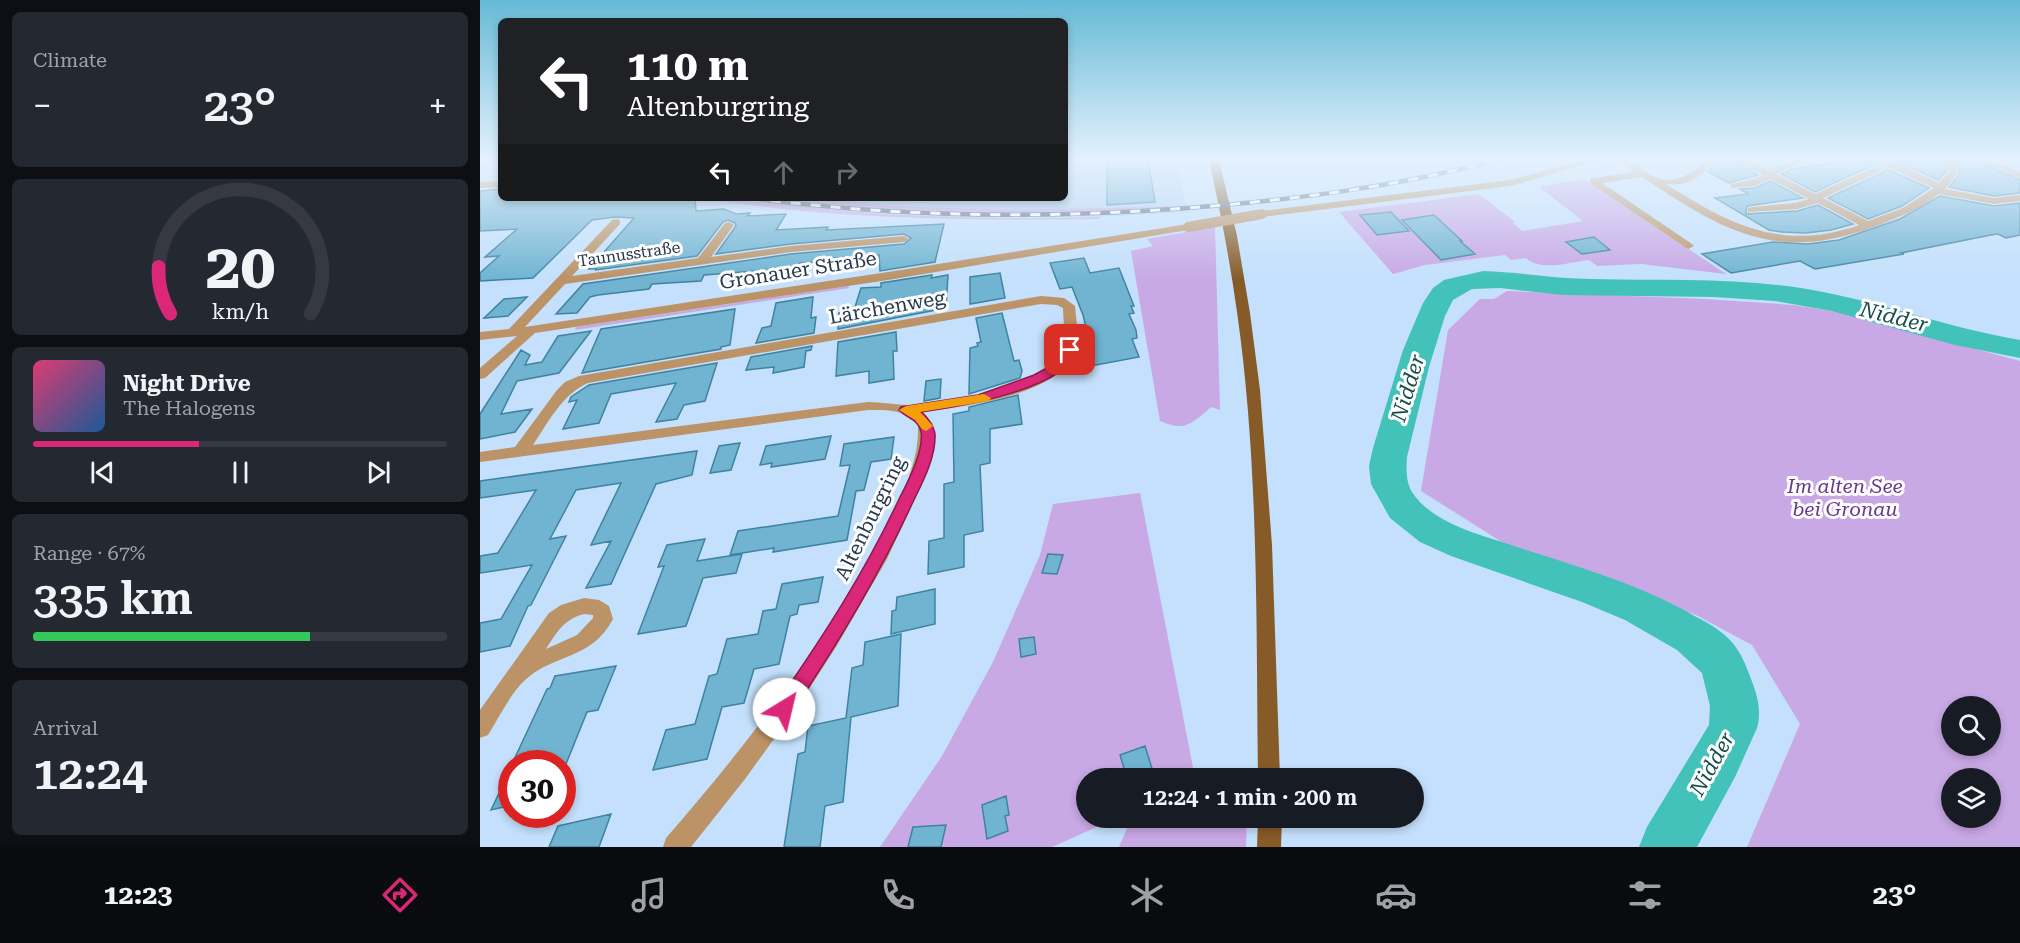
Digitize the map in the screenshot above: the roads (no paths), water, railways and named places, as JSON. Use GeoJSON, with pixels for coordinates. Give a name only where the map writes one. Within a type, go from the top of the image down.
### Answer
{"type":"FeatureCollection","features":[{"type":"Feature","properties":{"kind":"main road"},"geometry":{"type":"LineString","coordinates":[[1223,200],[1238,265],[1253,389],[1263,529],[1269,768]]}},
{"type":"Feature","properties":{"kind":"main road"},"geometry":{"type":"LineString","coordinates":[[1269,847],[1270,828]]}},
{"type":"Feature","properties":{"kind":"street","name":"Gronauer Straße"},"geometry":{"type":"LineString","coordinates":[[480,336],[888,276],[1262,214],[1371,200]]}},
{"type":"Feature","properties":{"kind":"street"},"geometry":{"type":"LineString","coordinates":[[1620,200],[1688,246]]}},
{"type":"Feature","properties":{"kind":"street"},"geometry":{"type":"LineString","coordinates":[[1686,200],[1742,230],[1777,240],[1817,240],[1868,225],[1910,209],[1924,200]]}},
{"type":"Feature","properties":{"kind":"street"},"geometry":{"type":"LineString","coordinates":[[1692,200],[1698,207]]}},
{"type":"Feature","properties":{"kind":"street"},"geometry":{"type":"LineString","coordinates":[[1752,210],[1797,206],[1815,200]]}},
{"type":"Feature","properties":{"kind":"street"},"geometry":{"type":"LineString","coordinates":[[1818,200],[1868,225]]}},
{"type":"Feature","properties":{"kind":"street"},"geometry":{"type":"LineString","coordinates":[[1987,200],[2007,200]]}},
{"type":"Feature","properties":{"kind":"street","name":"Taunusstraße"},"geometry":{"type":"LineString","coordinates":[[513,332],[616,222]]}},
{"type":"Feature","properties":{"kind":"street","name":"Taunusstraße"},"geometry":{"type":"LineString","coordinates":[[702,261],[729,225]]}},
{"type":"Feature","properties":{"kind":"street","name":"Taunusstraße"},"geometry":{"type":"LineString","coordinates":[[560,281],[810,247],[904,239]]}},
{"type":"Feature","properties":{"kind":"street","name":"Lärchenweg"},"geometry":{"type":"LineString","coordinates":[[520,452],[562,393],[570,385],[584,379],[1041,300],[1060,301],[1069,306],[1069,357],[1056,370],[980,399],[906,410]]}},
{"type":"Feature","properties":{"kind":"street"},"geometry":{"type":"LineString","coordinates":[[480,375],[531,330]]}},
{"type":"Feature","properties":{"kind":"street"},"geometry":{"type":"LineString","coordinates":[[480,457],[867,406],[906,410]]}},
{"type":"Feature","properties":{"kind":"street","name":"Altenburgring"},"geometry":{"type":"LineString","coordinates":[[675,847],[796,693],[840,626],[893,529],[922,465],[928,440],[924,422],[906,410]]}},
{"type":"Feature","properties":{"kind":"street"},"geometry":{"type":"LineString","coordinates":[[480,728],[516,675]]}},
{"type":"Feature","properties":{"kind":"waterway","name":"Nidder"},"geometry":{"type":"LineString","coordinates":[[1667,847],[1733,728],[1734,706],[1729,684],[1718,659],[1693,637],[1640,608],[1597,590],[1465,545],[1434,531],[1408,513],[1399,503],[1390,484],[1389,457],[1413,367],[1424,332],[1443,294],[1454,286],[1483,279],[1563,287],[1744,290],[1832,302],[1966,338],[2020,349]]}},
{"type":"Feature","properties":{"kind":"railway"},"geometry":{"type":"LineString","coordinates":[[778,201],[860,209],[1023,215],[1132,212],[1273,200]]}},
{"type":"Feature","properties":{"kind":"park label","name":"Im alten See bei Gronau"},"geometry":{"type":"Point","coordinates":[1845,498]}}]}
